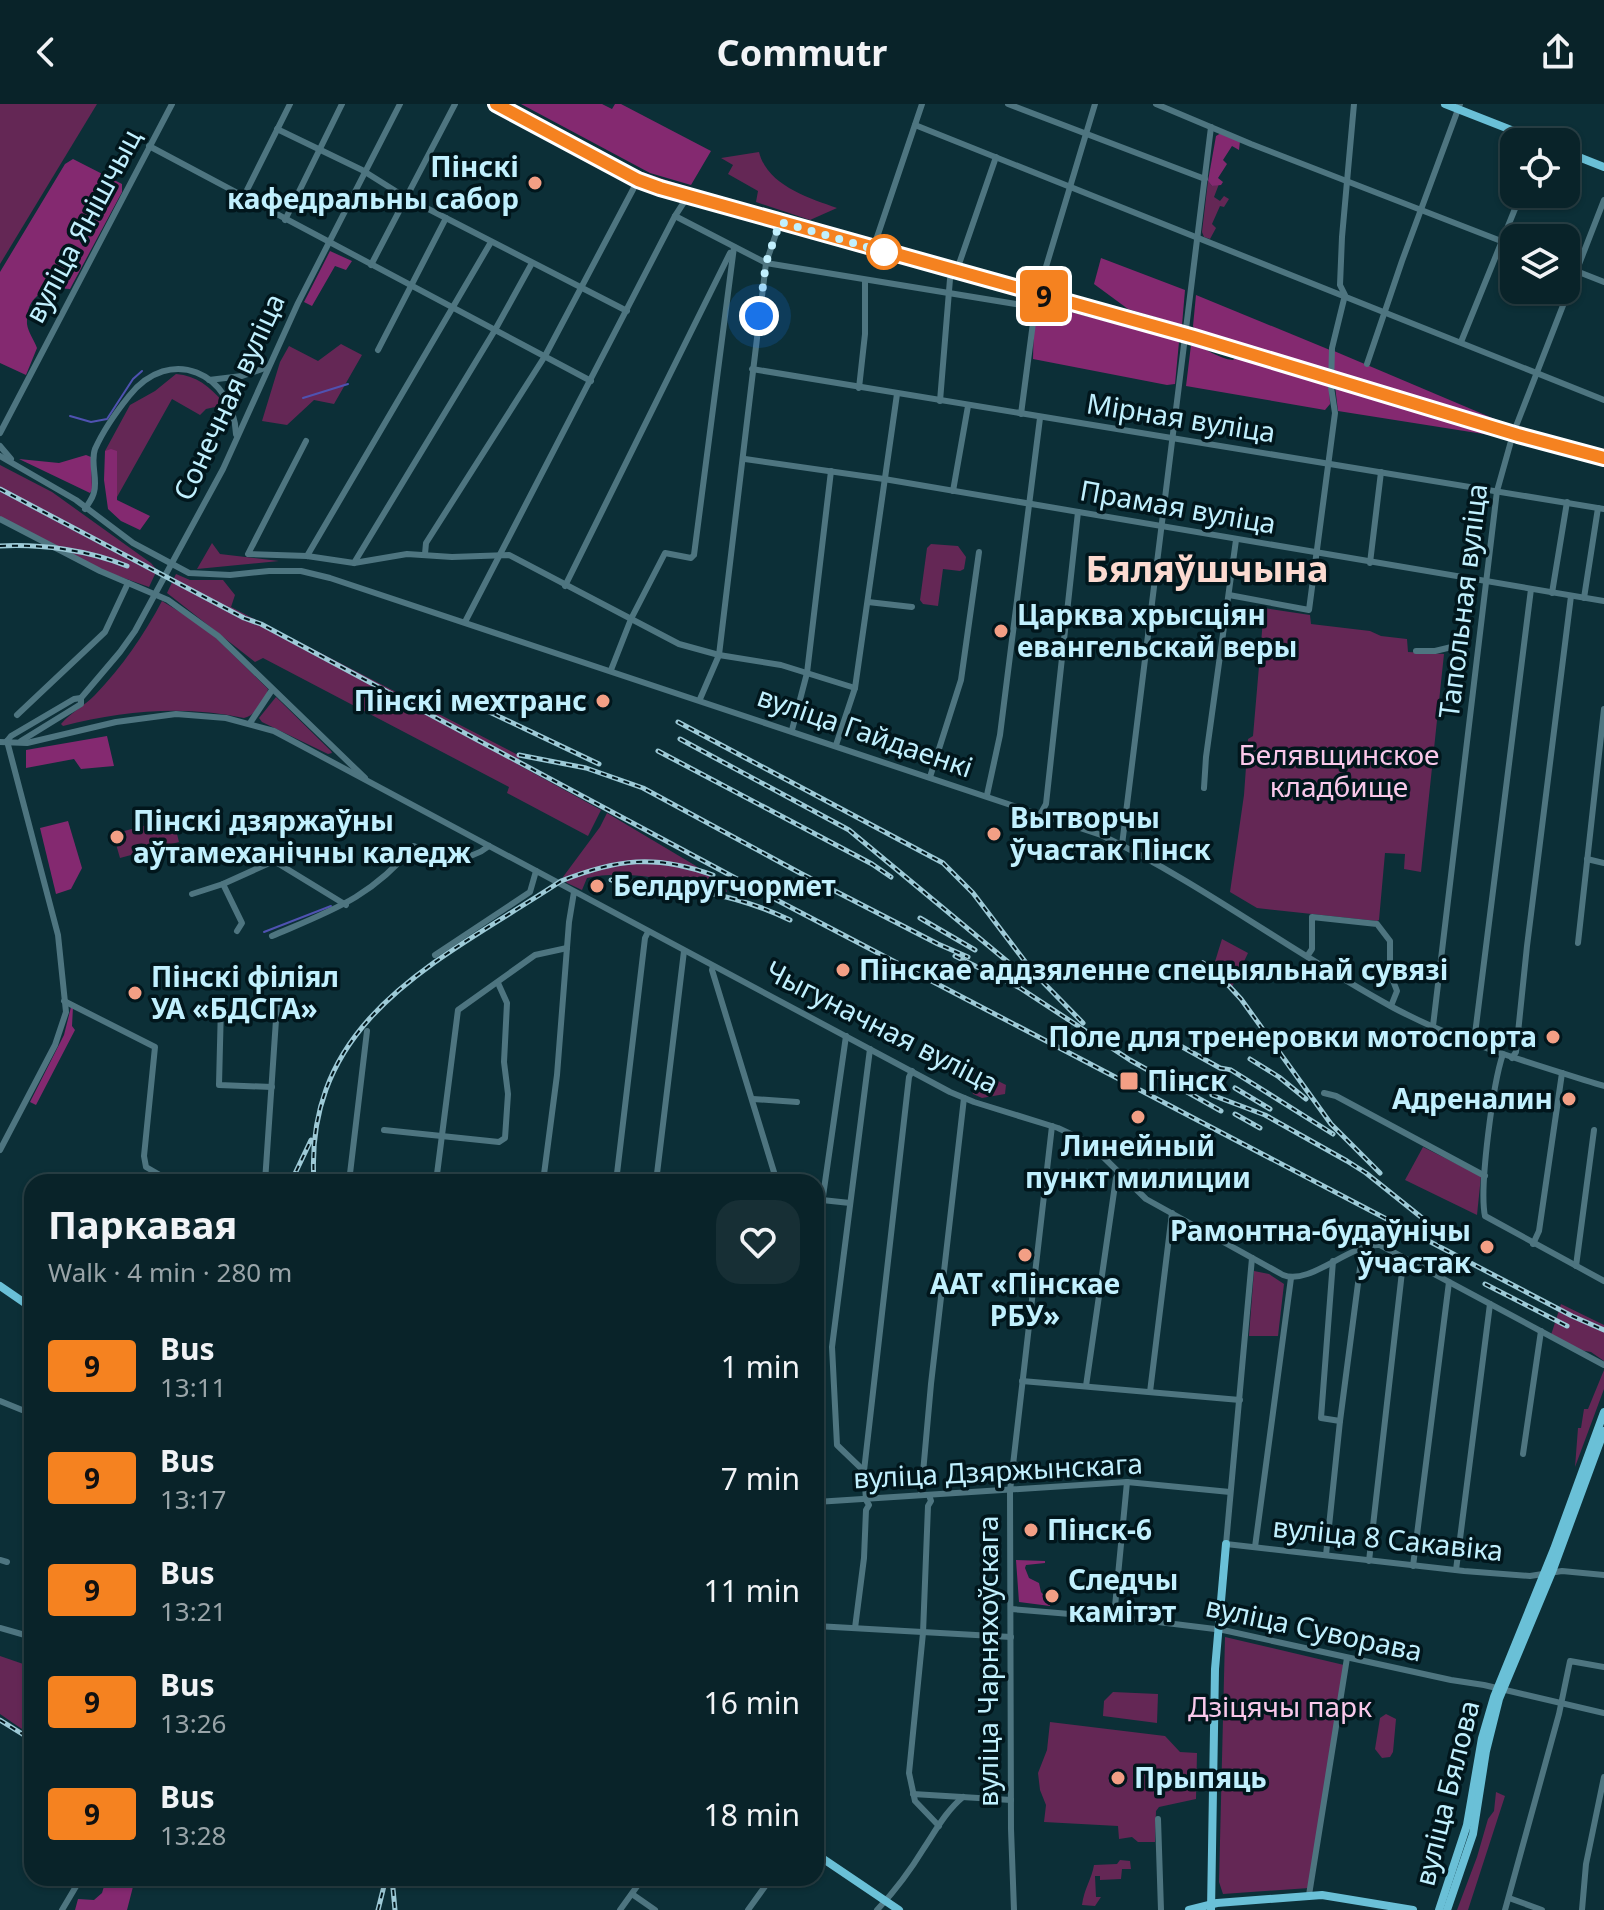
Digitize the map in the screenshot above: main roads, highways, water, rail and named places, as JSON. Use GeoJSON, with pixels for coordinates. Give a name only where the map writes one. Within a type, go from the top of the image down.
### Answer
{"type":"FeatureCollection","features":[{"type":"Feature","properties":{"kind":"main road"},"geometry":{"type":"LineString","coordinates":[[1445,104],[1508,128]]}},
{"type":"Feature","properties":{"kind":"main road"},"geometry":{"type":"LineString","coordinates":[[1580,158],[1604,167]]}},
{"type":"Feature","properties":{"kind":"main road"},"geometry":{"type":"LineString","coordinates":[[0,1286],[24,1302]]}},
{"type":"Feature","properties":{"kind":"main road"},"geometry":{"type":"LineString","coordinates":[[1581,1485],[1604,1412]]}},
{"type":"Feature","properties":{"kind":"main road"},"geometry":{"type":"LineString","coordinates":[[1500,1689],[1604,1431]]}},
{"type":"Feature","properties":{"kind":"main road"},"geometry":{"type":"LineString","coordinates":[[1212,1907],[1218,1630],[1226,1544]]}},
{"type":"Feature","properties":{"kind":"main road","name":"вуліца Бялова"},"geometry":{"type":"LineString","coordinates":[[1439,1910],[1467,1825],[1482,1738],[1500,1689]]}},
{"type":"Feature","properties":{"kind":"main road","name":"вуліца Бялова"},"geometry":{"type":"LineString","coordinates":[[1447,1910],[1473,1834],[1486,1751],[1500,1689]]}},
{"type":"Feature","properties":{"kind":"main road"},"geometry":{"type":"LineString","coordinates":[[824,1859],[899,1910]]}},
{"type":"Feature","properties":{"kind":"main road"},"geometry":{"type":"LineString","coordinates":[[1189,1910],[1309,1895],[1337,1896],[1413,1910]]}},
{"type":"Feature","properties":{"kind":"waterway"},"geometry":{"type":"LineString","coordinates":[[70,416],[91,422],[107,419],[133,379],[142,371]]}},
{"type":"Feature","properties":{"kind":"waterway"},"geometry":{"type":"LineString","coordinates":[[303,398],[348,384]]}},
{"type":"Feature","properties":{"kind":"waterway"},"geometry":{"type":"LineString","coordinates":[[264,932],[331,906]]}},
{"type":"Feature","properties":{"kind":"railway"},"geometry":{"type":"LineString","coordinates":[[0,489],[244,618],[261,624],[769,896],[1604,1330]]}},
{"type":"Feature","properties":{"kind":"railway"},"geometry":{"type":"LineString","coordinates":[[0,546],[65,549],[127,566]]}},
{"type":"Feature","properties":{"kind":"railway"},"geometry":{"type":"LineString","coordinates":[[462,699],[599,764]]}},
{"type":"Feature","properties":{"kind":"railway"},"geometry":{"type":"LineString","coordinates":[[678,722],[943,863],[973,893],[1033,972],[1083,1023]]}},
{"type":"Feature","properties":{"kind":"railway"},"geometry":{"type":"LineString","coordinates":[[680,739],[849,830],[1031,981]]}},
{"type":"Feature","properties":{"kind":"railway"},"geometry":{"type":"LineString","coordinates":[[658,751],[891,877]]}},
{"type":"Feature","properties":{"kind":"railway"},"geometry":{"type":"LineString","coordinates":[[519,755],[586,768],[643,788],[800,873],[968,957]]}},
{"type":"Feature","properties":{"kind":"railway"},"geometry":{"type":"LineString","coordinates":[[314,1174],[317,1125],[332,1076],[357,1034],[390,998],[429,966],[561,881],[581,874],[618,864],[654,862],[713,875]]}},
{"type":"Feature","properties":{"kind":"railway"},"geometry":{"type":"LineString","coordinates":[[611,880],[725,897],[790,920]]}},
{"type":"Feature","properties":{"kind":"railway"},"geometry":{"type":"LineString","coordinates":[[920,918],[975,950]]}},
{"type":"Feature","properties":{"kind":"railway"},"geometry":{"type":"LineString","coordinates":[[955,956],[1020,988],[1130,1060],[1221,1111]]}},
{"type":"Feature","properties":{"kind":"railway"},"geometry":{"type":"LineString","coordinates":[[1203,963],[1241,999],[1331,1124],[1380,1173]]}},
{"type":"Feature","properties":{"kind":"railway"},"geometry":{"type":"LineString","coordinates":[[1177,1044],[1220,1068],[1231,1070],[1333,1134]]}},
{"type":"Feature","properties":{"kind":"railway"},"geometry":{"type":"LineString","coordinates":[[1250,1059],[1306,1099]]}},
{"type":"Feature","properties":{"kind":"railway"},"geometry":{"type":"LineString","coordinates":[[1235,1088],[1270,1109]]}},
{"type":"Feature","properties":{"kind":"railway"},"geometry":{"type":"LineString","coordinates":[[1212,1095],[1265,1115],[1347,1161],[1426,1221]]}},
{"type":"Feature","properties":{"kind":"railway"},"geometry":{"type":"LineString","coordinates":[[1235,1114],[1260,1128]]}},
{"type":"Feature","properties":{"kind":"railway"},"geometry":{"type":"LineString","coordinates":[[295,1174],[311,1140]]}},
{"type":"Feature","properties":{"kind":"railway"},"geometry":{"type":"LineString","coordinates":[[1485,1284],[1567,1326]]}},
{"type":"Feature","properties":{"kind":"railway"},"geometry":{"type":"LineString","coordinates":[[0,1720],[24,1735]]}},
{"type":"Feature","properties":{"kind":"railway"},"geometry":{"type":"LineString","coordinates":[[378,1910],[384,1886]]}},
{"type":"Feature","properties":{"kind":"railway"},"geometry":{"type":"LineString","coordinates":[[393,1886],[395,1910]]}},
{"type":"Feature","properties":{"kind":"place","name":"Пінскі кафедральны сабор"},"geometry":{"type":"Point","coordinates":[535,183]}},
{"type":"Feature","properties":{"kind":"place","name":"Царква хрысціян евангельскай веры"},"geometry":{"type":"Point","coordinates":[1001,631]}},
{"type":"Feature","properties":{"kind":"place","name":"Пінскі мехтранс"},"geometry":{"type":"Point","coordinates":[603,701]}},
{"type":"Feature","properties":{"kind":"place","name":"Вытворчы ўчастак Пінск"},"geometry":{"type":"Point","coordinates":[994,834]}},
{"type":"Feature","properties":{"kind":"place","name":"Пінскі дзяржаўны аўтамеханічны каледж"},"geometry":{"type":"Point","coordinates":[117,837]}},
{"type":"Feature","properties":{"kind":"place","name":"Белдругчормет"},"geometry":{"type":"Point","coordinates":[597,886]}},
{"type":"Feature","properties":{"kind":"place","name":"Пінскае аддзяленне спецыяльнай сувязі"},"geometry":{"type":"Point","coordinates":[843,970]}},
{"type":"Feature","properties":{"kind":"place","name":"Пінскі філіял УА «БДСГА»"},"geometry":{"type":"Point","coordinates":[135,993]}},
{"type":"Feature","properties":{"kind":"place","name":"Поле для тренеровки мотоспорта"},"geometry":{"type":"Point","coordinates":[1553,1037]}},
{"type":"Feature","properties":{"kind":"place","name":"Пінск"},"geometry":{"type":"Point","coordinates":[1129,1081]}},
{"type":"Feature","properties":{"kind":"place","name":"Адреналин"},"geometry":{"type":"Point","coordinates":[1569,1099]}},
{"type":"Feature","properties":{"kind":"place","name":"Линейный пункт милиции"},"geometry":{"type":"Point","coordinates":[1138,1117]}},
{"type":"Feature","properties":{"kind":"place","name":"Рамонтна-будаўнічы ўчастак"},"geometry":{"type":"Point","coordinates":[1487,1247]}},
{"type":"Feature","properties":{"kind":"place","name":"ААТ «Пінскае РБУ»"},"geometry":{"type":"Point","coordinates":[1025,1255]}},
{"type":"Feature","properties":{"kind":"place","name":"Пінск-6"},"geometry":{"type":"Point","coordinates":[1031,1530]}},
{"type":"Feature","properties":{"kind":"place","name":"Следчы камітэт"},"geometry":{"type":"Point","coordinates":[1052,1596]}},
{"type":"Feature","properties":{"kind":"place","name":"Прыпяць"},"geometry":{"type":"Point","coordinates":[1118,1778]}},
{"type":"Feature","properties":{"kind":"district","name":"Бяляўшчына"},"geometry":{"type":"Point","coordinates":[1207,569]}},
{"type":"Feature","properties":{"kind":"park label","name":"Белявщинское кладбище"},"geometry":{"type":"Point","coordinates":[1339,771]}},
{"type":"Feature","properties":{"kind":"park label","name":"Дзіцячы парк"},"geometry":{"type":"Point","coordinates":[1280,1707]}}]}
